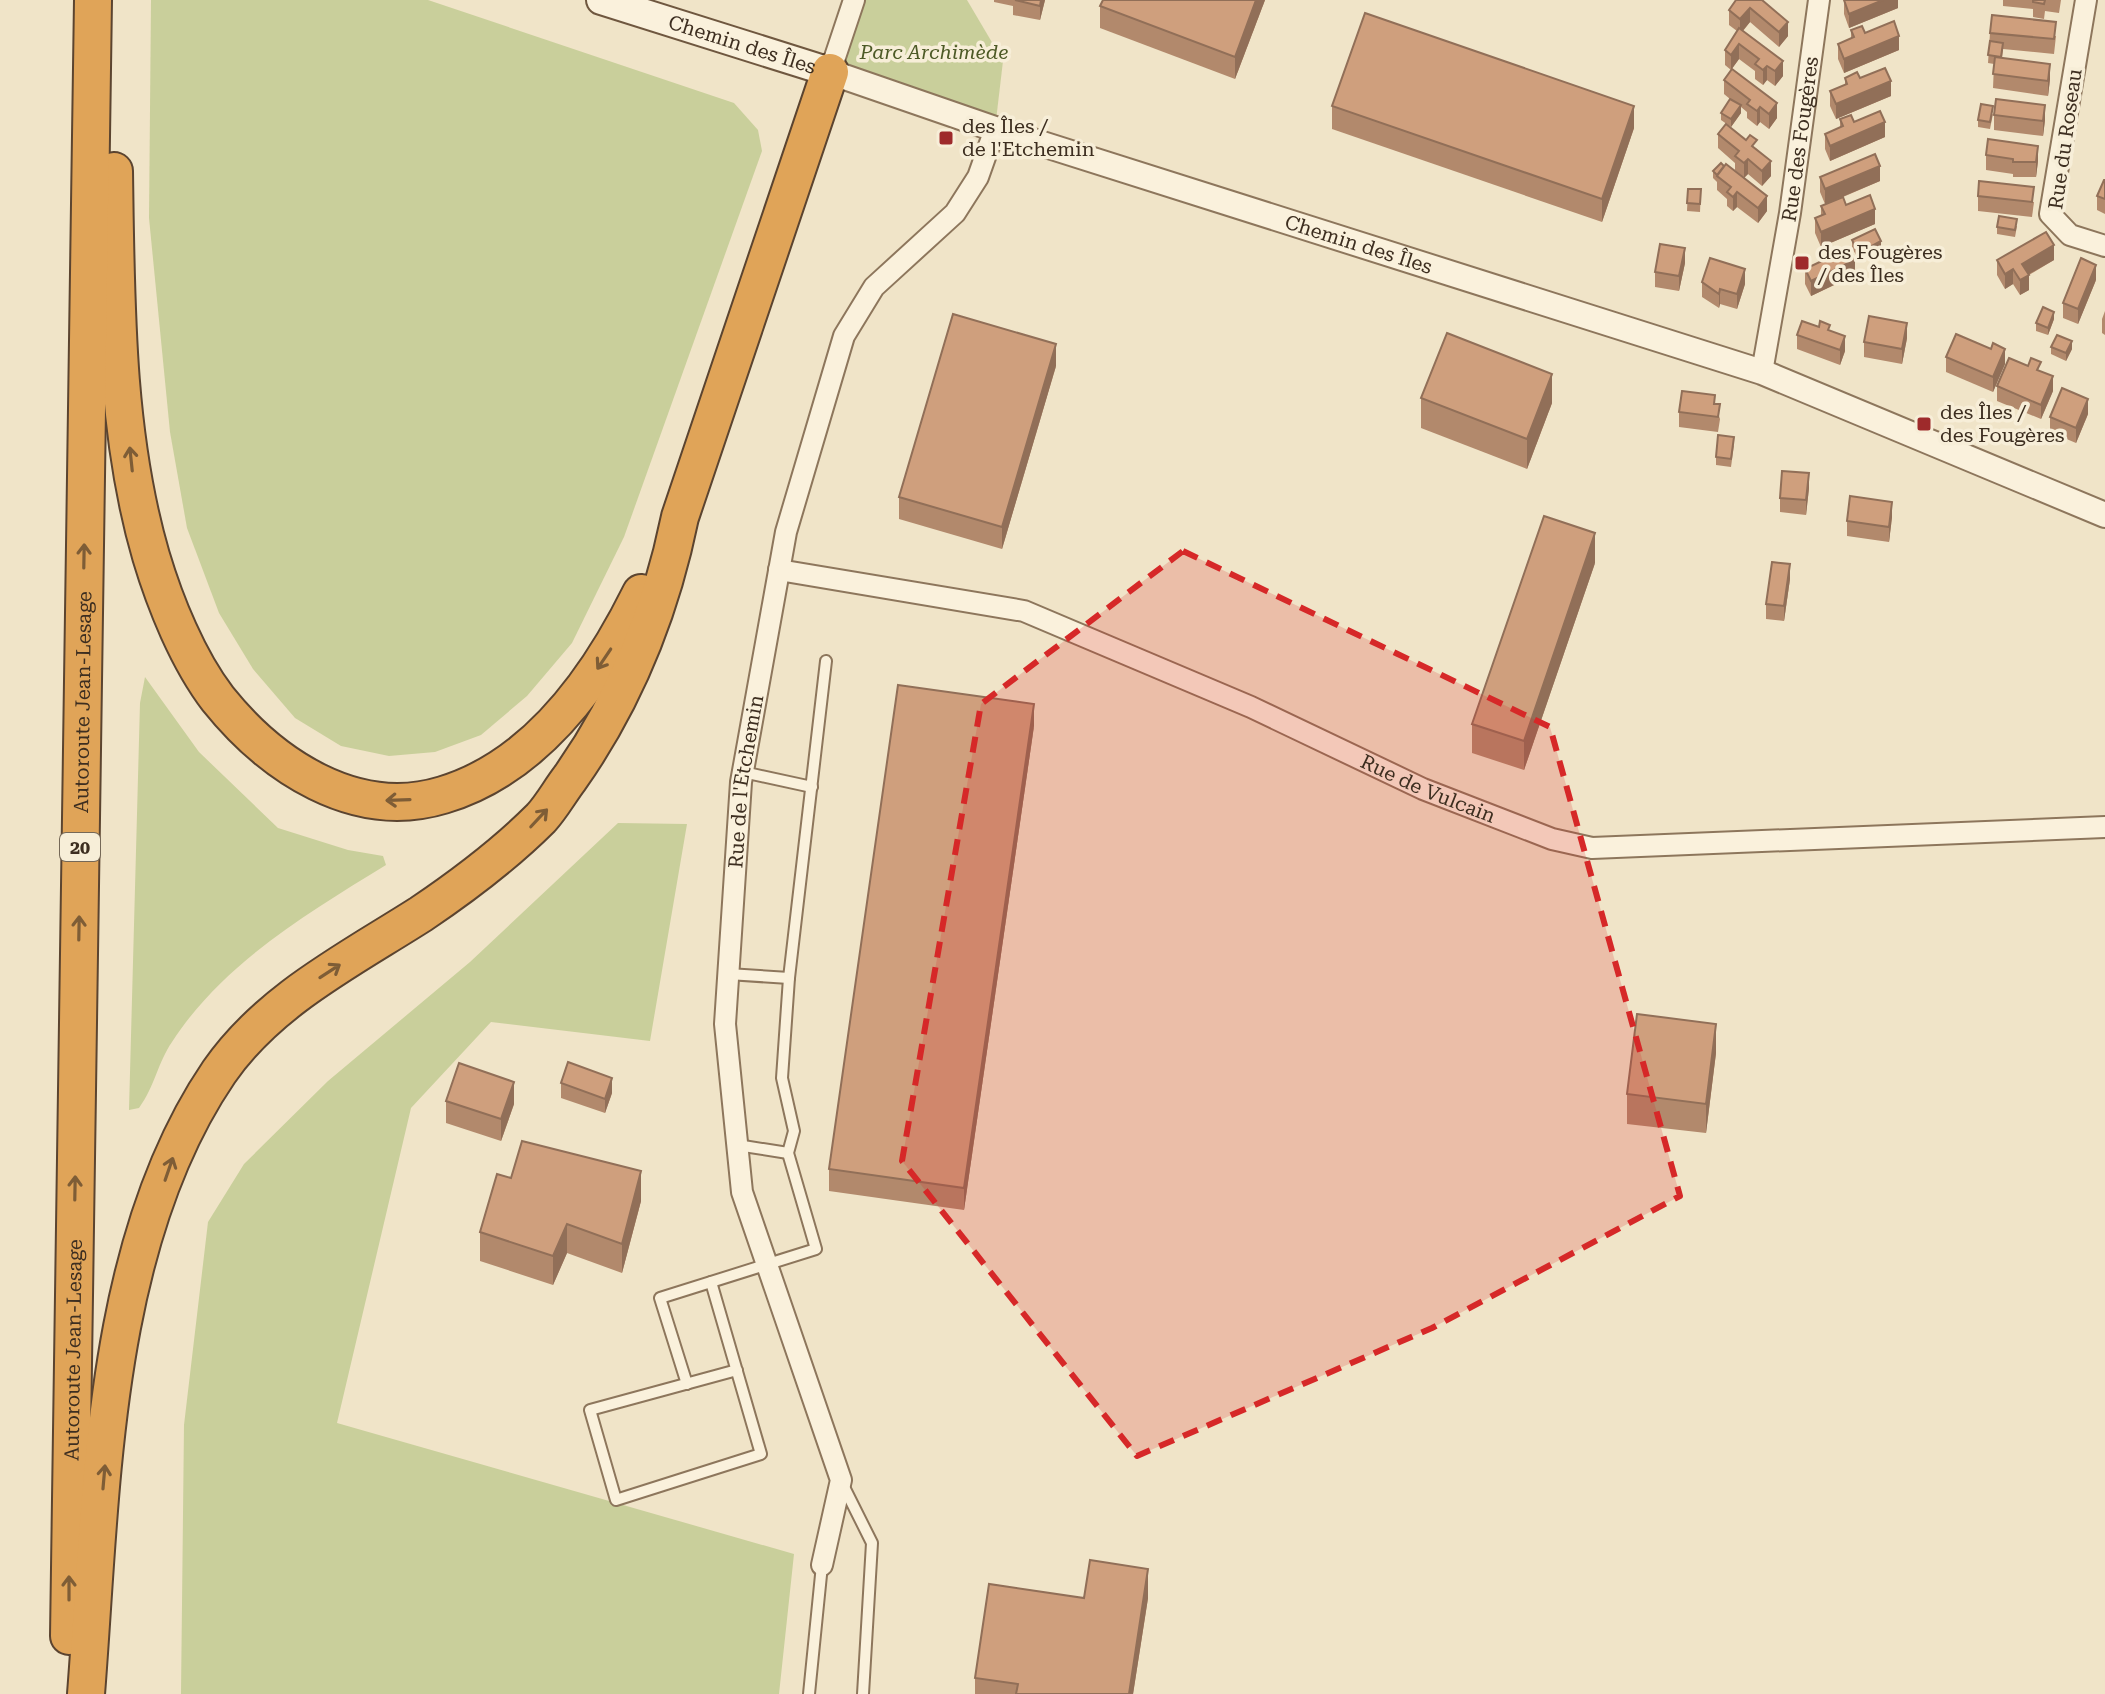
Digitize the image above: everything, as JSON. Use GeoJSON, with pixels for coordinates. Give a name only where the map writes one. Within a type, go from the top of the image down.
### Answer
{"type":"FeatureCollection","features":[{"type":"Feature","properties":{"kind":"highway","name":"Autoroute Jean-Lesage"},"geometry":{"type":"LineString","coordinates":[[68,1694],[93,0]]}},
{"type":"Feature","properties":{"kind":"highway"},"geometry":{"type":"LineString","coordinates":[[110,0],[120,353],[133,477],[152,558],[185,640],[217,697],[263,747],[313,781],[351,796],[395,802],[443,795],[489,775],[537,740],[583,691],[621,633],[680,517]]}},
{"type":"Feature","properties":{"kind":"highway"},"geometry":{"type":"LineString","coordinates":[[86,1694],[108,1428],[122,1333],[143,1242],[175,1151],[220,1072],[265,1019],[324,974],[487,868],[543,815],[594,744],[639,655],[668,573],[680,517],[830,72]]}},
{"type":"Feature","properties":{"kind":"main road","name":"Chemin des Îles"},"geometry":{"type":"LineString","coordinates":[[601,0],[830,72]]}},
{"type":"Feature","properties":{"kind":"street"},"geometry":{"type":"LineString","coordinates":[[830,72],[854,0]]}},
{"type":"Feature","properties":{"kind":"street","name":"Rue des Fougères"},"geometry":{"type":"LineString","coordinates":[[1762,372],[1790,213],[1819,0]]}},
{"type":"Feature","properties":{"kind":"street","name":"Rue du Roseau"},"geometry":{"type":"LineString","coordinates":[[2086,0],[2050,214],[2070,235],[2105,246]]}},
{"type":"Feature","properties":{"kind":"street","name":"Chemin des Îles"},"geometry":{"type":"LineString","coordinates":[[830,72],[995,129],[1762,372],[2105,515]]}},
{"type":"Feature","properties":{"kind":"street","name":"Rue de l'Etchemin"},"geometry":{"type":"LineString","coordinates":[[841,1480],[742,1192],[725,1024],[743,772],[786,532],[844,336],[874,287],[955,213],[978,177],[995,129]]}},
{"type":"Feature","properties":{"kind":"street","name":"Rue de Vulcain"},"geometry":{"type":"LineString","coordinates":[[779,570],[1024,611],[1251,707],[1423,789],[1552,839],[1592,848],[2105,827]]}},
{"type":"Feature","properties":{"kind":"street"},"geometry":{"type":"LineString","coordinates":[[822,1565],[841,1480]]}},
{"type":"Feature","properties":{"kind":"lane"},"geometry":{"type":"LineString","coordinates":[[687,1384],[660,1298],[816,1249],[788,1153],[794,1131],[782,1078],[789,978],[826,661]]}},
{"type":"Feature","properties":{"kind":"lane"},"geometry":{"type":"LineString","coordinates":[[743,772],[812,787]]}},
{"type":"Feature","properties":{"kind":"lane"},"geometry":{"type":"LineString","coordinates":[[728,974],[789,978]]}},
{"type":"Feature","properties":{"kind":"lane"},"geometry":{"type":"LineString","coordinates":[[737,1145],[788,1153]]}},
{"type":"Feature","properties":{"kind":"lane"},"geometry":{"type":"LineString","coordinates":[[711,1282],[737,1370],[761,1454],[616,1500],[590,1410],[737,1370]]}},
{"type":"Feature","properties":{"kind":"lane","name":"Rue de l'Etchemin"},"geometry":{"type":"LineString","coordinates":[[841,1480],[872,1543],[863,1694]]}},
{"type":"Feature","properties":{"kind":"lane"},"geometry":{"type":"LineString","coordinates":[[809,1694],[822,1565]]}},
{"type":"Feature","properties":{"kind":"highlighted area"},"geometry":{"type":"Polygon","coordinates":[[[1183,551],[1550,727],[1680,1196],[1432,1328],[1137,1456],[902,1161],[981,704],[1183,551]]]}},
{"type":"Feature","properties":{"kind":"green space"},"geometry":{"type":"Polygon","coordinates":[[[151,0],[428,0],[734,103],[758,130],[762,151],[624,537],[572,643],[527,696],[481,735],[435,752],[389,756],[341,746],[295,718],[253,669],[219,613],[187,528],[170,432],[149,218],[151,0]]]}},
{"type":"Feature","properties":{"kind":"green space","name":"Parc Archimède"},"geometry":{"type":"Polygon","coordinates":[[[854,0],[967,0],[1003,61],[995,129],[830,72],[854,0]]]}},
{"type":"Feature","properties":{"kind":"green space"},"geometry":{"type":"Polygon","coordinates":[[[145,677],[199,752],[278,828],[348,850],[383,856],[386,865],[297,921],[216,988],[172,1042],[139,1108],[129,1110],[140,703],[145,677]]]}},
{"type":"Feature","properties":{"kind":"green space"},"geometry":{"type":"Polygon","coordinates":[[[618,823],[687,824],[650,1041],[491,1022],[411,1108],[337,1423],[794,1554],[779,1694],[181,1694],[184,1425],[208,1222],[244,1164],[328,1081],[470,962],[618,823]]]}},
{"type":"Feature","properties":{"kind":"building"},"geometry":{"type":"Polygon","coordinates":[[[1015,0],[1041,0],[1040,6],[1015,0]]]}},
{"type":"Feature","properties":{"kind":"building"},"geometry":{"type":"Polygon","coordinates":[[[1103,0],[1256,0],[1235,57],[1100,6],[1103,0]]]}},
{"type":"Feature","properties":{"kind":"building"},"geometry":{"type":"Polygon","coordinates":[[[1736,0],[1762,0],[1788,22],[1779,32],[1750,8],[1740,19],[1729,10],[1736,0]]]}},
{"type":"Feature","properties":{"kind":"building"},"geometry":{"type":"Polygon","coordinates":[[[1844,0],[1883,0],[1849,14],[1844,0]]]}},
{"type":"Feature","properties":{"kind":"building"},"geometry":{"type":"Polygon","coordinates":[[[1365,13],[1634,106],[1602,199],[1332,106],[1365,13]]]}},
{"type":"Feature","properties":{"kind":"building"},"geometry":{"type":"Polygon","coordinates":[[[1992,15],[2056,22],[2054,39],[1990,33],[1992,15]]]}},
{"type":"Feature","properties":{"kind":"building"},"geometry":{"type":"Polygon","coordinates":[[[1894,21],[1899,36],[1844,59],[1838,44],[1854,37],[1851,30],[1862,26],[1865,33],[1894,21]]]}},
{"type":"Feature","properties":{"kind":"building"},"geometry":{"type":"Polygon","coordinates":[[[1739,28],[1783,61],[1775,71],[1767,66],[1763,70],[1755,64],[1759,59],[1739,44],[1731,55],[1725,50],[1739,28]]]}},
{"type":"Feature","properties":{"kind":"building"},"geometry":{"type":"Polygon","coordinates":[[[1990,41],[2003,43],[2001,57],[1988,55],[1990,41]]]}},
{"type":"Feature","properties":{"kind":"building"},"geometry":{"type":"Polygon","coordinates":[[[1995,57],[2050,64],[2048,81],[1993,74],[1995,57]]]}},
{"type":"Feature","properties":{"kind":"building"},"geometry":{"type":"Polygon","coordinates":[[[1885,68],[1891,81],[1836,104],[1830,91],[1847,84],[1845,78],[1857,72],[1860,78],[1885,68]]]}},
{"type":"Feature","properties":{"kind":"building"},"geometry":{"type":"Polygon","coordinates":[[[1732,69],[1777,103],[1769,114],[1760,107],[1757,111],[1747,104],[1750,100],[1724,80],[1732,69]]]}},
{"type":"Feature","properties":{"kind":"building"},"geometry":{"type":"Polygon","coordinates":[[[1730,99],[1741,105],[1731,119],[1721,113],[1730,99]]]}},
{"type":"Feature","properties":{"kind":"building"},"geometry":{"type":"Polygon","coordinates":[[[1996,99],[2045,105],[2043,121],[1994,115],[1996,99]]]}},
{"type":"Feature","properties":{"kind":"building"},"geometry":{"type":"Polygon","coordinates":[[[1981,104],[1993,106],[1990,122],[1978,120],[1981,104]]]}},
{"type":"Feature","properties":{"kind":"building"},"geometry":{"type":"Polygon","coordinates":[[[1880,111],[1885,122],[1830,146],[1825,134],[1843,126],[1840,119],[1851,115],[1854,122],[1880,111]]]}},
{"type":"Feature","properties":{"kind":"building"},"geometry":{"type":"Polygon","coordinates":[[[1726,124],[1746,140],[1750,135],[1757,140],[1752,146],[1771,161],[1762,171],[1748,159],[1744,163],[1735,156],[1739,151],[1718,134],[1726,124]]]}},
{"type":"Feature","properties":{"kind":"building"},"geometry":{"type":"Polygon","coordinates":[[[1988,139],[2038,146],[2036,162],[2013,162],[2013,159],[1986,155],[1988,139]]]}},
{"type":"Feature","properties":{"kind":"building"},"geometry":{"type":"Polygon","coordinates":[[[1875,154],[1880,166],[1825,189],[1820,177],[1875,154]]]}},
{"type":"Feature","properties":{"kind":"building"},"geometry":{"type":"Polygon","coordinates":[[[1721,163],[1724,166],[1717,175],[1713,171],[1721,163]]]}},
{"type":"Feature","properties":{"kind":"building"},"geometry":{"type":"Polygon","coordinates":[[[1726,164],[1767,196],[1758,208],[1737,192],[1733,197],[1727,192],[1731,187],[1717,176],[1726,164]]]}},
{"type":"Feature","properties":{"kind":"building"},"geometry":{"type":"Polygon","coordinates":[[[2105,180],[2105,199],[2097,196],[2105,180]]]}},
{"type":"Feature","properties":{"kind":"building"},"geometry":{"type":"Polygon","coordinates":[[[1979,181],[2034,187],[2032,202],[1978,196],[1979,181]]]}},
{"type":"Feature","properties":{"kind":"building"},"geometry":{"type":"Polygon","coordinates":[[[1688,189],[1701,189],[1700,204],[1687,203],[1688,189]]]}},
{"type":"Feature","properties":{"kind":"building"},"geometry":{"type":"Polygon","coordinates":[[[1870,195],[1875,209],[1821,232],[1815,218],[1825,214],[1821,206],[1843,197],[1846,205],[1870,195]]]}},
{"type":"Feature","properties":{"kind":"building"},"geometry":{"type":"Polygon","coordinates":[[[1999,216],[2017,219],[2015,230],[1997,227],[1999,216]]]}},
{"type":"Feature","properties":{"kind":"building"},"geometry":{"type":"Polygon","coordinates":[[[1875,229],[1881,241],[1859,253],[1852,240],[1875,229]]]}},
{"type":"Feature","properties":{"kind":"building"},"geometry":{"type":"Polygon","coordinates":[[[2046,232],[2054,245],[2022,264],[2029,275],[2020,280],[2013,269],[2005,274],[1997,260],[2046,232]]]}},
{"type":"Feature","properties":{"kind":"building"},"geometry":{"type":"Polygon","coordinates":[[[1660,244],[1685,248],[1679,276],[1655,272],[1660,244]]]}},
{"type":"Feature","properties":{"kind":"building"},"geometry":{"type":"Polygon","coordinates":[[[1849,248],[1855,260],[1811,281],[1805,269],[1849,248]]]}},
{"type":"Feature","properties":{"kind":"building"},"geometry":{"type":"Polygon","coordinates":[[[1710,258],[1745,269],[1737,294],[1720,289],[1719,294],[1702,282],[1710,258]]]}},
{"type":"Feature","properties":{"kind":"building"},"geometry":{"type":"Polygon","coordinates":[[[2081,258],[2096,265],[2078,309],[2063,303],[2081,258]]]}},
{"type":"Feature","properties":{"kind":"building"},"geometry":{"type":"Polygon","coordinates":[[[2043,307],[2054,312],[2048,328],[2036,323],[2043,307]]]}},
{"type":"Feature","properties":{"kind":"building"},"geometry":{"type":"Polygon","coordinates":[[[953,314],[1056,344],[1002,527],[899,497],[953,314]]]}},
{"type":"Feature","properties":{"kind":"building"},"geometry":{"type":"Polygon","coordinates":[[[1869,316],[1907,323],[1902,349],[1864,342],[1869,316]]]}},
{"type":"Feature","properties":{"kind":"building"},"geometry":{"type":"Polygon","coordinates":[[[1802,321],[1819,327],[1820,321],[1830,325],[1828,330],[1845,336],[1840,350],[1797,335],[1802,321]]]}},
{"type":"Feature","properties":{"kind":"building"},"geometry":{"type":"Polygon","coordinates":[[[1447,333],[1552,374],[1527,439],[1421,398],[1447,333]]]}},
{"type":"Feature","properties":{"kind":"building"},"geometry":{"type":"Polygon","coordinates":[[[1956,334],[1991,349],[1993,343],[2005,349],[1993,377],[1946,357],[1956,334]]]}},
{"type":"Feature","properties":{"kind":"building"},"geometry":{"type":"Polygon","coordinates":[[[2057,335],[2072,341],[2066,353],[2051,347],[2057,335]]]}},
{"type":"Feature","properties":{"kind":"building"},"geometry":{"type":"Polygon","coordinates":[[[2009,358],[2028,366],[2031,358],[2041,362],[2037,370],[2053,376],[2041,405],[1997,386],[2009,358]]]}},
{"type":"Feature","properties":{"kind":"building"},"geometry":{"type":"Polygon","coordinates":[[[2062,388],[2088,399],[2076,428],[2050,417],[2062,388]]]}},
{"type":"Feature","properties":{"kind":"building"},"geometry":{"type":"Polygon","coordinates":[[[1682,391],[1715,395],[1714,404],[1720,404],[1718,417],[1679,412],[1682,391]]]}},
{"type":"Feature","properties":{"kind":"building"},"geometry":{"type":"Polygon","coordinates":[[[1718,435],[1734,437],[1731,459],[1716,457],[1718,435]]]}},
{"type":"Feature","properties":{"kind":"building"},"geometry":{"type":"Polygon","coordinates":[[[1782,471],[1809,473],[1806,500],[1780,498],[1782,471]]]}},
{"type":"Feature","properties":{"kind":"building"},"geometry":{"type":"Polygon","coordinates":[[[1850,496],[1892,502],[1889,527],[1847,521],[1850,496]]]}},
{"type":"Feature","properties":{"kind":"building"},"geometry":{"type":"Polygon","coordinates":[[[1544,516],[1595,533],[1524,741],[1472,724],[1544,516]]]}},
{"type":"Feature","properties":{"kind":"building"},"geometry":{"type":"Polygon","coordinates":[[[1772,562],[1790,564],[1784,606],[1766,604],[1772,562]]]}},
{"type":"Feature","properties":{"kind":"building"},"geometry":{"type":"Polygon","coordinates":[[[898,685],[1034,704],[964,1188],[829,1169],[898,685]]]}},
{"type":"Feature","properties":{"kind":"building"},"geometry":{"type":"Polygon","coordinates":[[[1637,1014],[1716,1024],[1706,1104],[1627,1094],[1637,1014]]]}},
{"type":"Feature","properties":{"kind":"building"},"geometry":{"type":"Polygon","coordinates":[[[568,1062],[612,1078],[605,1099],[561,1083],[568,1062]]]}},
{"type":"Feature","properties":{"kind":"building"},"geometry":{"type":"Polygon","coordinates":[[[459,1063],[514,1082],[501,1119],[446,1101],[459,1063]]]}},
{"type":"Feature","properties":{"kind":"building"},"geometry":{"type":"Polygon","coordinates":[[[522,1141],[641,1171],[622,1244],[567,1224],[553,1256],[480,1232],[497,1174],[511,1178],[522,1141]]]}},
{"type":"Feature","properties":{"kind":"building"},"geometry":{"type":"Polygon","coordinates":[[[1090,1560],[1148,1569],[1129,1694],[1016,1694],[1018,1684],[975,1678],[989,1584],[1084,1598],[1090,1560]]]}},
{"type":"Feature","properties":{"kind":"place","name":"des Îles / de l'Etchemin"},"geometry":{"type":"Point","coordinates":[946,138]}},
{"type":"Feature","properties":{"kind":"place","name":"des Fougères / des Îles"},"geometry":{"type":"Point","coordinates":[1802,263]}},
{"type":"Feature","properties":{"kind":"place","name":"des Îles / des Fougères"},"geometry":{"type":"Point","coordinates":[1924,424]}}]}
